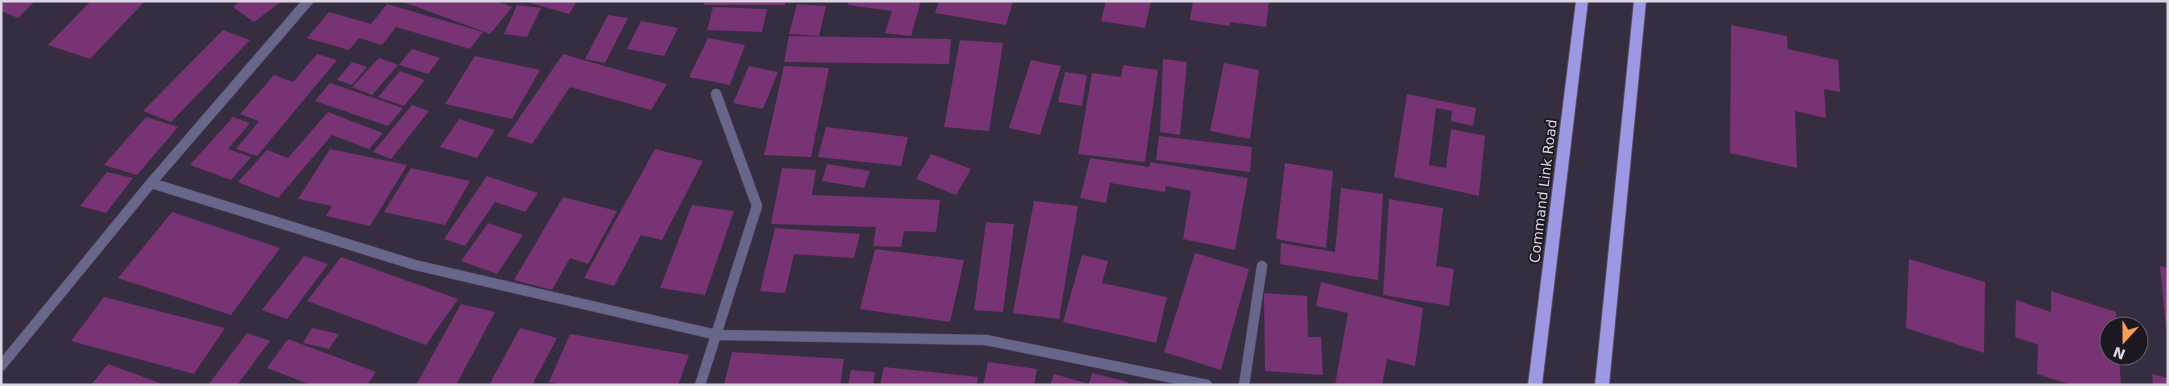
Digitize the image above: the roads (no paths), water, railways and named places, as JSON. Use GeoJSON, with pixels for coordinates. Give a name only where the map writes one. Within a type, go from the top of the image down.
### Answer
{"type":"FeatureCollection","features":[{"type":"Feature","properties":{"kind":"main road","name":"Command Link Road"},"geometry":{"type":"LineString","coordinates":[[1535,385],[1582,1]]}},
{"type":"Feature","properties":{"kind":"main road"},"geometry":{"type":"LineString","coordinates":[[1602,385],[1640,1]]}},
{"type":"Feature","properties":{"kind":"street"},"geometry":{"type":"LineString","coordinates":[[1,366],[151,183],[308,1]]}},
{"type":"Feature","properties":{"kind":"street"},"geometry":{"type":"LineString","coordinates":[[700,385],[757,206],[716,94]]}},
{"type":"Feature","properties":{"kind":"street"},"geometry":{"type":"LineString","coordinates":[[151,183],[415,265],[717,335],[986,340],[1207,385]]}},
{"type":"Feature","properties":{"kind":"street"},"geometry":{"type":"LineString","coordinates":[[1244,385],[1262,266]]}}]}
